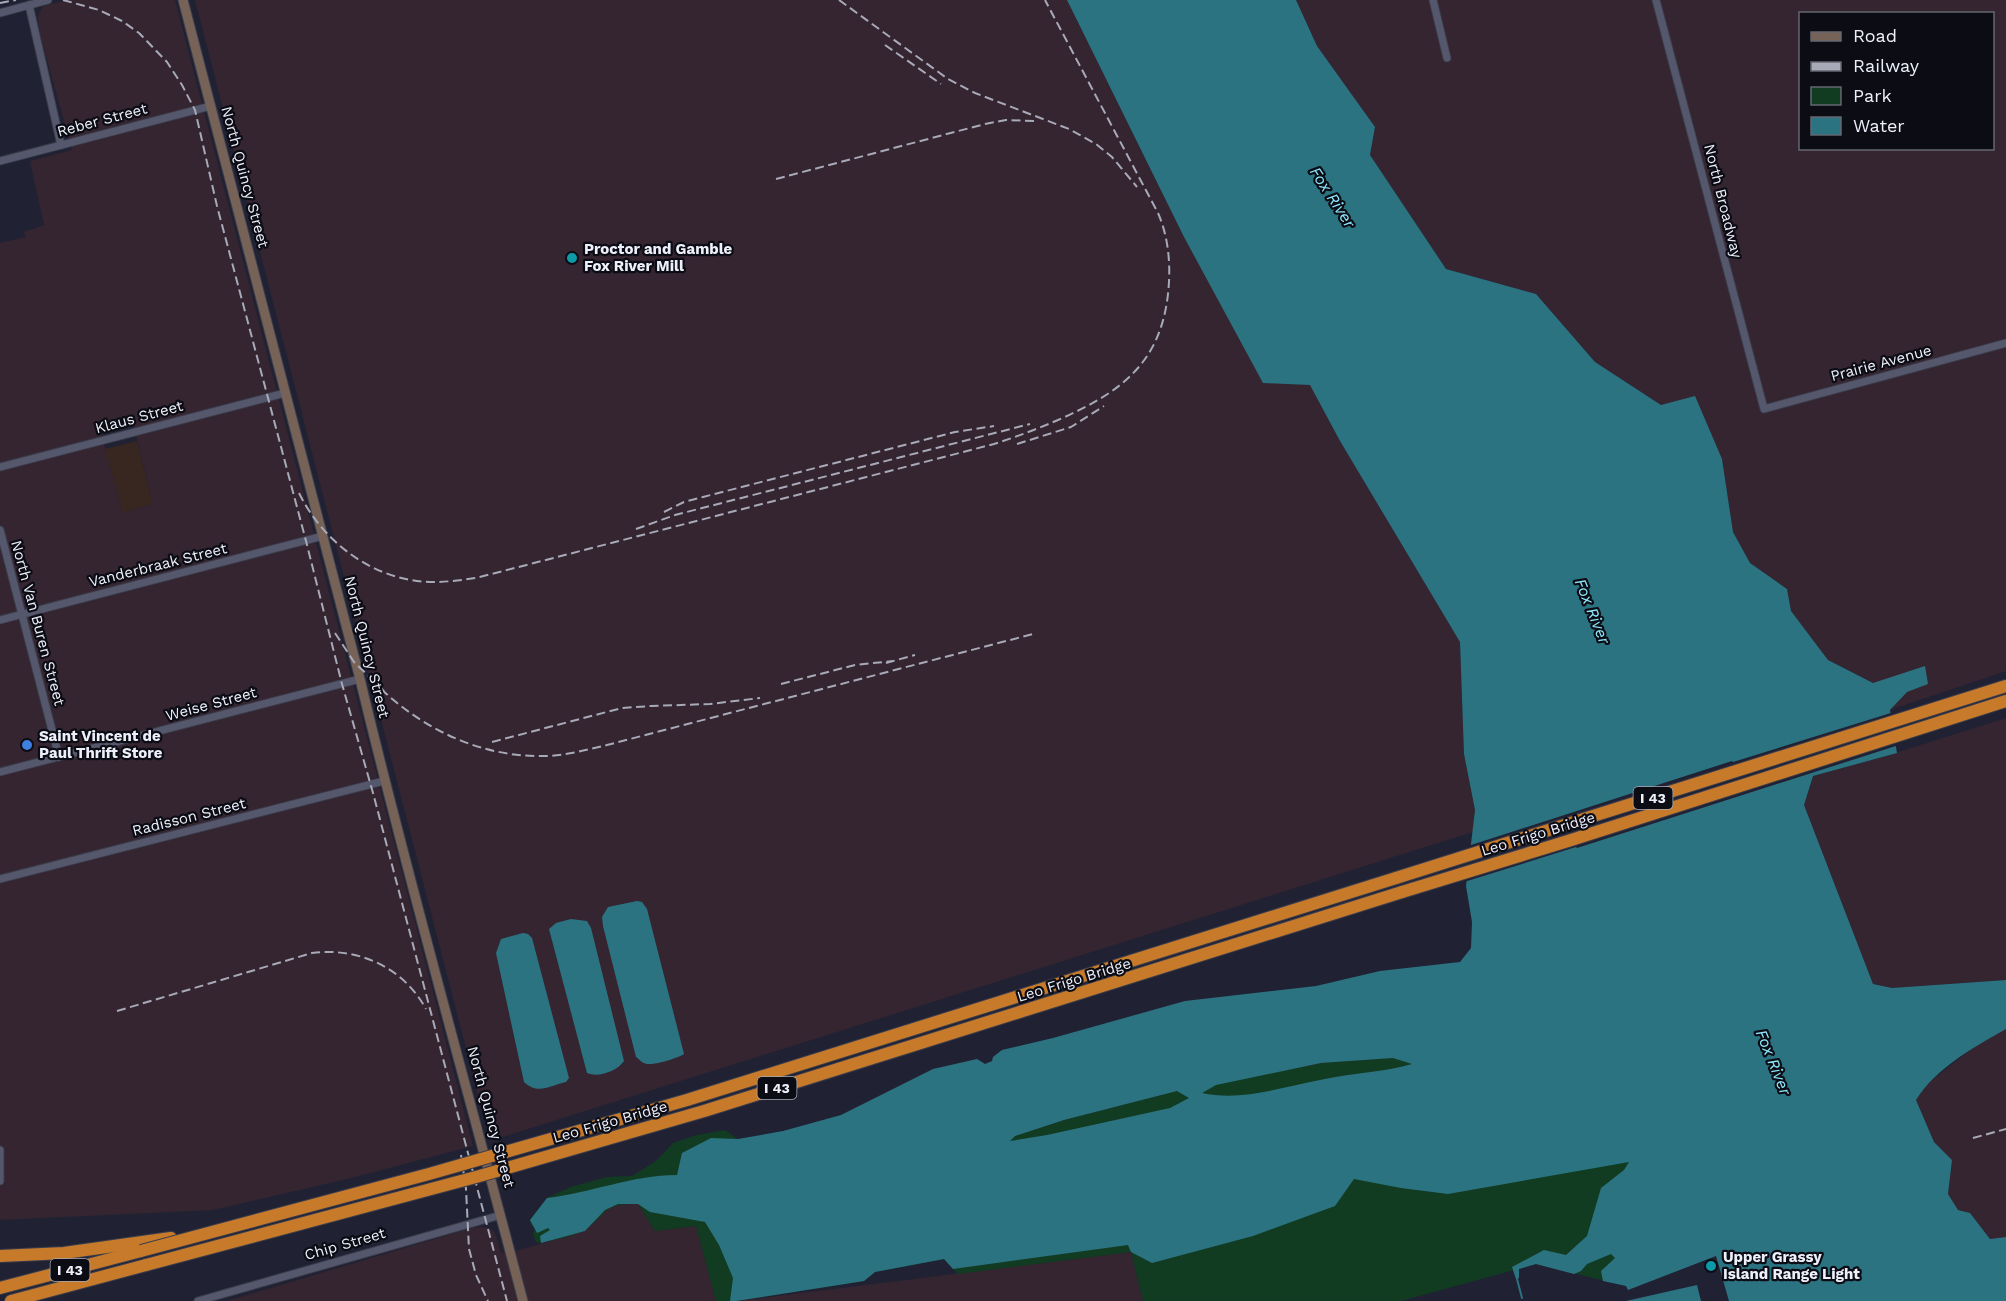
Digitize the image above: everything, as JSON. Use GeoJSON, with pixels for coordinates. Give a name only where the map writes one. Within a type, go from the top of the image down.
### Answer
{"type":"FeatureCollection","features":[{"type":"Feature","properties":{"kind":"highway","name":"I 43"},"geometry":{"type":"LineString","coordinates":[[0,1288],[140,1247],[214,1232],[466,1164],[718,1091],[2006,686]]}},
{"type":"Feature","properties":{"kind":"highway","name":"Leo Frigo Bridge"},"geometry":{"type":"LineString","coordinates":[[11,1301],[465,1180],[704,1111],[1569,841],[2006,701]]}},
{"type":"Feature","properties":{"kind":"highway"},"geometry":{"type":"LineString","coordinates":[[0,1256],[140,1247]]}},
{"type":"Feature","properties":{"kind":"street"},"geometry":{"type":"LineString","coordinates":[[0,13],[48,0]]}},
{"type":"Feature","properties":{"kind":"street","name":"North Quincy Street"},"geometry":{"type":"LineString","coordinates":[[183,0],[360,679],[384,781],[523,1301]]}},
{"type":"Feature","properties":{"kind":"street"},"geometry":{"type":"LineString","coordinates":[[1433,0],[1447,58]]}},
{"type":"Feature","properties":{"kind":"street","name":"North Broadway"},"geometry":{"type":"LineString","coordinates":[[1656,0],[1764,409]]}},
{"type":"Feature","properties":{"kind":"street"},"geometry":{"type":"LineString","coordinates":[[29,5],[61,145]]}},
{"type":"Feature","properties":{"kind":"street","name":"Reber Street"},"geometry":{"type":"LineString","coordinates":[[0,161],[211,106]]}},
{"type":"Feature","properties":{"kind":"street","name":"Prairie Avenue"},"geometry":{"type":"LineString","coordinates":[[1764,409],[2006,344]]}},
{"type":"Feature","properties":{"kind":"street","name":"Klaus Street"},"geometry":{"type":"LineString","coordinates":[[0,467],[285,393]]}},
{"type":"Feature","properties":{"kind":"street","name":"North Van Buren Street"},"geometry":{"type":"LineString","coordinates":[[0,530],[59,757]]}},
{"type":"Feature","properties":{"kind":"street","name":"Vanderbraak Street"},"geometry":{"type":"LineString","coordinates":[[0,620],[323,536]]}},
{"type":"Feature","properties":{"kind":"street","name":"Weise Street"},"geometry":{"type":"LineString","coordinates":[[0,772],[360,679]]}},
{"type":"Feature","properties":{"kind":"street","name":"Radisson Street"},"geometry":{"type":"LineString","coordinates":[[0,879],[384,781]]}},
{"type":"Feature","properties":{"kind":"street"},"geometry":{"type":"LineString","coordinates":[[0,1150],[0,1181]]}},
{"type":"Feature","properties":{"kind":"street","name":"Chip Street"},"geometry":{"type":"LineString","coordinates":[[198,1301],[501,1215]]}},
{"type":"Feature","properties":{"kind":"shaded area"},"geometry":{"type":"Polygon","coordinates":[[[68,0],[175,0],[473,1146],[351,1178],[213,1210],[0,1220],[0,243],[26,237],[24,232],[44,225],[30,161],[72,150],[40,34],[38,16],[43,6],[68,0]],[[133,423],[101,432],[122,513],[153,504],[133,423]]]}},
{"type":"Feature","properties":{"kind":"shaded area"},"geometry":{"type":"Polygon","coordinates":[[[195,0],[1067,0],[1184,237],[1310,384],[1340,441],[1460,642],[1464,754],[1475,810],[1473,832],[490,1141],[195,0]]]}},
{"type":"Feature","properties":{"kind":"shaded area"},"geometry":{"type":"Polygon","coordinates":[[[1296,0],[2006,0],[2006,671],[1890,710],[1907,691],[1928,684],[1873,683],[1828,660],[1791,611],[1787,589],[1750,563],[1733,532],[1722,459],[1661,405],[1595,362],[1536,294],[1446,269],[1370,155],[1375,127],[1317,46],[1296,0]]]}},
{"type":"Feature","properties":{"kind":"shaded area"},"geometry":{"type":"Polygon","coordinates":[[[137,441],[153,504],[122,513],[105,449],[137,441]]]}},
{"type":"Feature","properties":{"kind":"shaded area"},"geometry":{"type":"Polygon","coordinates":[[[2006,718],[2006,980],[1892,988],[1873,984],[1804,805],[1813,776],[2006,718]]]}},
{"type":"Feature","properties":{"kind":"shaded area"},"geometry":{"type":"Polygon","coordinates":[[[2006,1029],[2006,1237],[1990,1239],[1970,1213],[1958,1210],[1948,1194],[1952,1160],[1934,1142],[1916,1100],[1926,1085],[1974,1047],[2006,1029]]]}},
{"type":"Feature","properties":{"kind":"shaded area"},"geometry":{"type":"Polygon","coordinates":[[[618,1204],[638,1204],[655,1231],[696,1226],[716,1300],[720,1301],[227,1301],[472,1228],[484,1227],[493,1230],[501,1253],[519,1250],[585,1231],[605,1210],[618,1204]]]}},
{"type":"Feature","properties":{"kind":"shaded area"},"geometry":{"type":"Polygon","coordinates":[[[1131,1252],[1143,1301],[737,1301],[1131,1252]]]}},
{"type":"Feature","properties":{"kind":"green space"},"geometry":{"type":"Polygon","coordinates":[[[1464,1032],[1629,1162],[1626,1286],[1536,1264],[1401,1301],[1143,1301],[1131,1252],[958,1274],[944,1259],[875,1272],[864,1281],[736,1301],[716,1301],[696,1226],[655,1231],[638,1204],[612,1207],[582,1231],[565,1238],[541,1243],[536,1242],[533,1234],[535,1228],[531,1225],[530,1220],[547,1198],[571,1187],[607,1177],[632,1176],[656,1161],[673,1143],[697,1135],[725,1130],[738,1139],[1015,1136],[1064,1120],[1177,1091],[1321,1063],[1393,1058],[1464,1032]]]}},
{"type":"Feature","properties":{"kind":"water","name":"Fox River"},"geometry":{"type":"Polygon","coordinates":[[[1067,0],[1296,0],[1317,46],[1375,127],[1370,155],[1446,269],[1536,294],[1595,362],[1661,405],[1695,396],[1722,459],[1733,532],[1750,563],[1787,589],[1791,611],[1828,660],[1873,683],[1925,666],[1928,684],[1907,692],[1890,710],[1897,753],[1813,776],[1804,805],[1873,984],[1892,988],[2006,980],[2006,1029],[1945,1068],[1924,1088],[1916,1100],[1934,1142],[1952,1160],[1948,1194],[1958,1210],[1970,1213],[1990,1239],[2006,1237],[2006,1301],[1729,1301],[1716,1256],[1628,1290],[1626,1286],[1603,1281],[1601,1271],[1615,1258],[1611,1254],[1587,1264],[1581,1271],[1574,1274],[1536,1264],[1519,1269],[1519,1278],[1516,1279],[1512,1267],[1544,1250],[1566,1255],[1587,1236],[1601,1188],[1624,1170],[1629,1162],[1448,1194],[1354,1179],[1335,1206],[1253,1236],[1152,1263],[1131,1252],[1128,1245],[953,1269],[944,1259],[875,1272],[864,1281],[736,1301],[730,1301],[733,1278],[719,1245],[705,1222],[650,1212],[638,1204],[618,1204],[605,1210],[585,1231],[541,1243],[540,1236],[550,1230],[548,1228],[537,1233],[530,1220],[547,1198],[644,1178],[677,1175],[682,1153],[711,1138],[738,1139],[783,1131],[841,1115],[933,1069],[977,1059],[985,1064],[992,1061],[993,1057],[1002,1050],[1185,1001],[1316,986],[1380,971],[1460,962],[1471,948],[1472,922],[1466,886],[1475,810],[1464,754],[1460,642],[1340,441],[1310,385],[1263,383],[1184,237],[1067,0]],[[1393,1058],[1321,1063],[1216,1085],[1202,1093],[1233,1096],[1264,1092],[1412,1064],[1393,1058]],[[1177,1091],[1064,1120],[1015,1136],[1010,1141],[1170,1108],[1189,1098],[1177,1091]]]}},
{"type":"Feature","properties":{"kind":"water"},"geometry":{"type":"Polygon","coordinates":[[[642,902],[647,909],[684,1054],[671,1060],[652,1064],[643,1063],[636,1057],[602,917],[608,907],[642,902]]]}},
{"type":"Feature","properties":{"kind":"water"},"geometry":{"type":"Polygon","coordinates":[[[571,919],[587,921],[591,928],[624,1061],[617,1068],[597,1075],[587,1073],[549,929],[556,923],[571,919]]]}},
{"type":"Feature","properties":{"kind":"water"},"geometry":{"type":"Polygon","coordinates":[[[523,933],[532,938],[569,1078],[566,1082],[539,1089],[524,1082],[496,953],[501,939],[523,933]]]}},
{"type":"Feature","properties":{"kind":"water"},"geometry":{"type":"Polygon","coordinates":[[[1697,1285],[1701,1301],[1626,1301],[1697,1285]]]}},
{"type":"Feature","properties":{"kind":"pier"},"geometry":{"type":"Polygon","coordinates":[[[1894,712],[1899,745],[1464,882],[1468,846],[1732,761],[1894,712]]]}},
{"type":"Feature","properties":{"kind":"waterway"},"geometry":{"type":"LineString","coordinates":[[1517,1279],[1522,1298]]}},
{"type":"Feature","properties":{"kind":"railway"},"geometry":{"type":"LineString","coordinates":[[0,3],[16,0]]}},
{"type":"Feature","properties":{"kind":"railway"},"geometry":{"type":"LineString","coordinates":[[63,0],[99,10],[122,21],[139,33],[167,62],[195,110],[217,206],[342,684],[507,1301]]}},
{"type":"Feature","properties":{"kind":"railway"},"geometry":{"type":"LineString","coordinates":[[839,0],[948,79],[975,93],[1069,129],[1096,144],[1112,157],[1137,187]]}},
{"type":"Feature","properties":{"kind":"railway"},"geometry":{"type":"LineString","coordinates":[[299,493],[322,528],[337,544],[372,567],[413,580],[434,582],[460,580],[476,578],[994,444],[1058,420],[1100,399],[1133,374],[1146,358],[1156,340],[1168,294],[1168,253],[1165,232],[1158,213],[1045,0]]}},
{"type":"Feature","properties":{"kind":"railway"},"geometry":{"type":"LineString","coordinates":[[885,45],[941,84]]}},
{"type":"Feature","properties":{"kind":"railway"},"geometry":{"type":"LineString","coordinates":[[776,179],[985,124],[1006,120],[1034,121]]}},
{"type":"Feature","properties":{"kind":"railway"},"geometry":{"type":"LineString","coordinates":[[1017,444],[1071,427],[1104,406]]}},
{"type":"Feature","properties":{"kind":"railway"},"geometry":{"type":"LineString","coordinates":[[636,529],[675,515],[1030,424]]}},
{"type":"Feature","properties":{"kind":"railway"},"geometry":{"type":"LineString","coordinates":[[664,512],[684,502],[703,497],[955,432],[994,426]]}},
{"type":"Feature","properties":{"kind":"railway"},"geometry":{"type":"LineString","coordinates":[[335,633],[354,662],[386,693]]}},
{"type":"Feature","properties":{"kind":"railway"},"geometry":{"type":"LineString","coordinates":[[381,689],[416,717],[455,738],[498,752],[551,756],[607,745],[1033,634]]}},
{"type":"Feature","properties":{"kind":"railway"},"geometry":{"type":"LineString","coordinates":[[886,663],[915,655]]}},
{"type":"Feature","properties":{"kind":"railway"},"geometry":{"type":"LineString","coordinates":[[781,684],[855,665],[893,661]]}},
{"type":"Feature","properties":{"kind":"railway"},"geometry":{"type":"LineString","coordinates":[[492,742],[622,708],[710,704],[760,698]]}},
{"type":"Feature","properties":{"kind":"railway"},"geometry":{"type":"LineString","coordinates":[[117,1011],[312,953],[329,952],[362,957],[392,971],[416,994],[426,1009]]}},
{"type":"Feature","properties":{"kind":"railway"},"geometry":{"type":"LineString","coordinates":[[1973,1138],[2006,1129]]}},
{"type":"Feature","properties":{"kind":"railway"},"geometry":{"type":"LineString","coordinates":[[461,1155],[466,1189],[469,1249],[476,1275],[488,1301]]}},
{"type":"Feature","properties":{"kind":"place","name":"Proctor and Gamble Fox River Mill"},"geometry":{"type":"Point","coordinates":[572,258]}},
{"type":"Feature","properties":{"kind":"place","name":"Saint Vincent de Paul Thrift Store"},"geometry":{"type":"Point","coordinates":[27,745]}},
{"type":"Feature","properties":{"kind":"place","name":"Upper Grassy Island Range Light"},"geometry":{"type":"Point","coordinates":[1711,1266]}}]}
